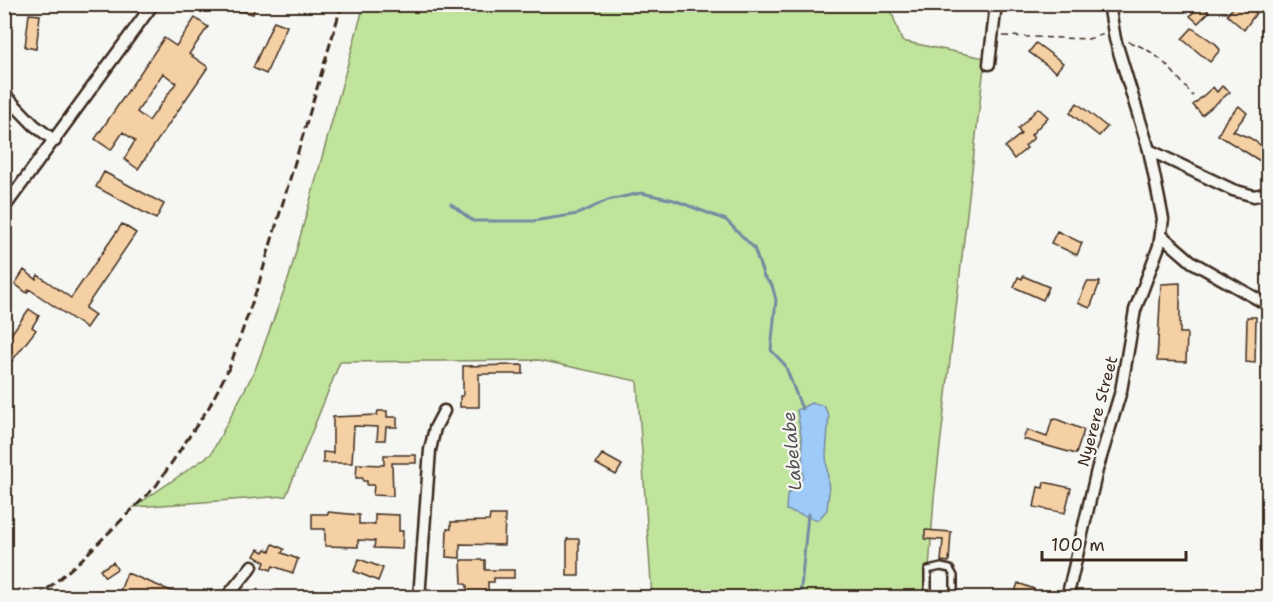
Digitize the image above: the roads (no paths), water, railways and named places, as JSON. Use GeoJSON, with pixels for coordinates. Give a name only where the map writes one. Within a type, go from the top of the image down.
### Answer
{"type":"FeatureCollection","features":[{"type":"Feature","properties":{"kind":"street"},"geometry":{"type":"LineString","coordinates":[[4,208],[153,4]]}},
{"type":"Feature","properties":{"kind":"street"},"geometry":{"type":"LineString","coordinates":[[988,64],[996,4]]}},
{"type":"Feature","properties":{"kind":"street"},"geometry":{"type":"LineString","coordinates":[[1108,4],[1160,193],[1161,235],[1192,262],[1269,305]]}},
{"type":"Feature","properties":{"kind":"street"},"geometry":{"type":"LineString","coordinates":[[4,94],[34,125],[55,141]]}},
{"type":"Feature","properties":{"kind":"street"},"geometry":{"type":"LineString","coordinates":[[1149,150],[1233,190],[1254,196],[1269,193]]}},
{"type":"Feature","properties":{"kind":"street","name":"Nyerere Street"},"geometry":{"type":"LineString","coordinates":[[1067,597],[1097,470],[1121,391],[1135,310],[1161,235]]}},
{"type":"Feature","properties":{"kind":"street"},"geometry":{"type":"LineString","coordinates":[[419,597],[430,450],[435,428],[444,411]]}},
{"type":"Feature","properties":{"kind":"street"},"geometry":{"type":"LineString","coordinates":[[226,597],[252,566]]}},
{"type":"Feature","properties":{"kind":"lane"},"geometry":{"type":"LineString","coordinates":[[927,597],[928,570],[941,567],[950,569],[954,576],[954,597]]}},
{"type":"Feature","properties":{"kind":"water"},"geometry":{"type":"Polygon","coordinates":[[[811,403],[824,406],[829,416],[826,455],[829,492],[827,510],[818,520],[786,510],[787,495],[803,477],[802,442],[797,410],[811,403]]]}},
{"type":"Feature","properties":{"kind":"waterway","name":"Labelabe"},"geometry":{"type":"LineString","coordinates":[[451,204],[473,221],[533,221],[578,214],[608,200],[641,193],[674,200],[726,220],[754,248],[764,277],[772,285],[776,300],[771,350],[785,365],[802,409]]}},
{"type":"Feature","properties":{"kind":"waterway","name":"Labelabe"},"geometry":{"type":"LineString","coordinates":[[800,598],[808,514]]}},
{"type":"Feature","properties":{"kind":"railway"},"geometry":{"type":"LineString","coordinates":[[37,598],[81,560],[156,486],[209,407],[230,366],[259,283],[342,4]]}}]}
